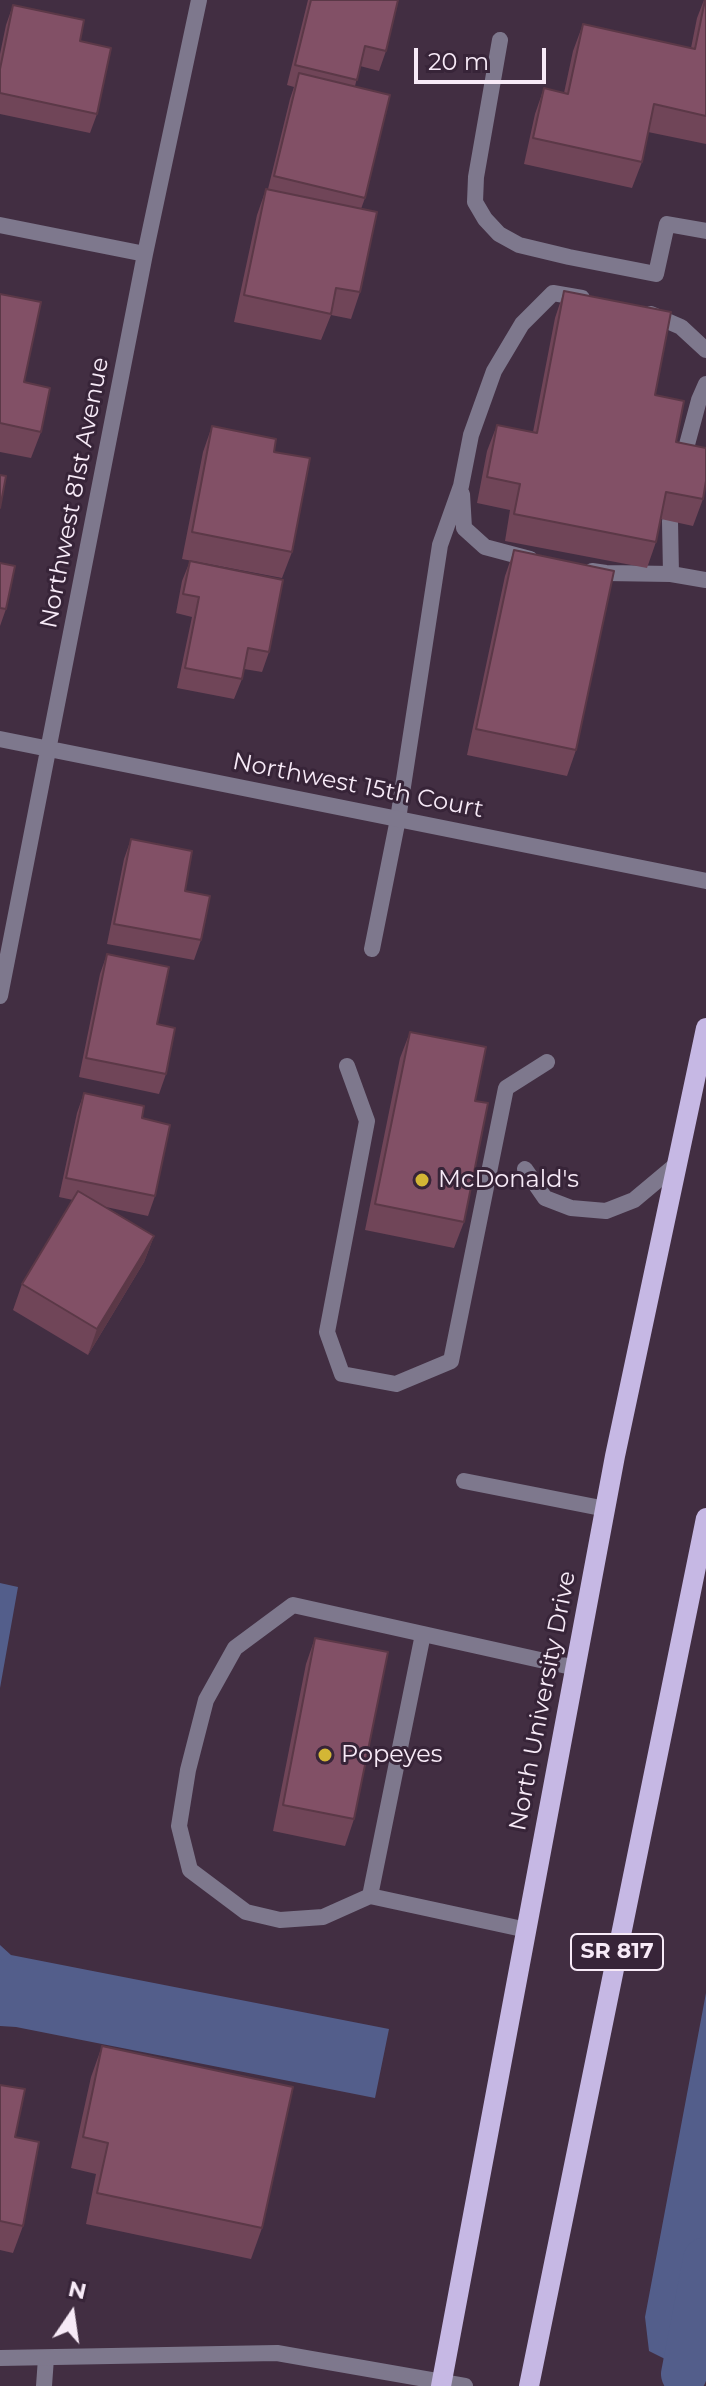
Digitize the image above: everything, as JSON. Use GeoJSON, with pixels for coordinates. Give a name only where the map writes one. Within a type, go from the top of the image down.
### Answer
{"type":"FeatureCollection","features":[{"type":"Feature","properties":{"kind":"main road","name":"North University Drive"},"geometry":{"type":"LineString","coordinates":[[442,2383],[606,1509],[706,1028]]}},
{"type":"Feature","properties":{"kind":"main road","name":"SR 817"},"geometry":{"type":"LineString","coordinates":[[529,2386],[706,1518]]}},
{"type":"Feature","properties":{"kind":"street","name":"Northwest 81st Avenue"},"geometry":{"type":"LineString","coordinates":[[0,996],[145,254],[199,0]]}},
{"type":"Feature","properties":{"kind":"street"},"geometry":{"type":"LineString","coordinates":[[500,40],[476,177],[475,202],[499,234],[519,245],[656,274],[667,224],[706,231]]}},
{"type":"Feature","properties":{"kind":"street"},"geometry":{"type":"LineString","coordinates":[[0,225],[145,254]]}},
{"type":"Feature","properties":{"kind":"street"},"geometry":{"type":"LineString","coordinates":[[372,949],[398,819],[440,545],[461,486],[471,435],[494,371],[522,324],[553,293],[594,300]]}},
{"type":"Feature","properties":{"kind":"street"},"geometry":{"type":"LineString","coordinates":[[635,307],[681,327],[706,350]]}},
{"type":"Feature","properties":{"kind":"street"},"geometry":{"type":"LineString","coordinates":[[680,471],[706,384]]}},
{"type":"Feature","properties":{"kind":"street"},"geometry":{"type":"LineString","coordinates":[[461,486],[464,528],[485,547],[550,563]]}},
{"type":"Feature","properties":{"kind":"street"},"geometry":{"type":"LineString","coordinates":[[670,521],[671,574]]}},
{"type":"Feature","properties":{"kind":"street"},"geometry":{"type":"LineString","coordinates":[[578,568],[606,573],[671,574],[706,580]]}},
{"type":"Feature","properties":{"kind":"street","name":"Northwest 15th Court"},"geometry":{"type":"LineString","coordinates":[[0,739],[706,881]]}},
{"type":"Feature","properties":{"kind":"street"},"geometry":{"type":"LineString","coordinates":[[347,1066],[367,1121],[327,1332],[342,1374],[396,1384],[451,1361],[506,1088],[547,1062]]}},
{"type":"Feature","properties":{"kind":"street"},"geometry":{"type":"LineString","coordinates":[[525,1169],[545,1198],[571,1208],[606,1211],[634,1200],[677,1164]]}},
{"type":"Feature","properties":{"kind":"street"},"geometry":{"type":"LineString","coordinates":[[464,1481],[606,1509]]}},
{"type":"Feature","properties":{"kind":"street"},"geometry":{"type":"LineString","coordinates":[[527,1930],[370,1896],[323,1917],[280,1920],[246,1912],[190,1870],[179,1826],[188,1770],[206,1700],[235,1648],[293,1605],[576,1668]]}},
{"type":"Feature","properties":{"kind":"street"},"geometry":{"type":"LineString","coordinates":[[370,1896],[423,1634]]}},
{"type":"Feature","properties":{"kind":"street"},"geometry":{"type":"LineString","coordinates":[[0,2358],[277,2353],[465,2386]]}},
{"type":"Feature","properties":{"kind":"street"},"geometry":{"type":"LineString","coordinates":[[44,2386],[46,2358]]}},
{"type":"Feature","properties":{"kind":"water"},"geometry":{"type":"Polygon","coordinates":[[[0,1583],[18,1587],[0,1688],[0,1583]]]}},
{"type":"Feature","properties":{"kind":"water"},"geometry":{"type":"Polygon","coordinates":[[[0,1945],[11,1955],[389,2029],[375,2098],[0,2026],[0,1945]]]}},
{"type":"Feature","properties":{"kind":"water"},"geometry":{"type":"Polygon","coordinates":[[[706,1993],[706,2367],[677,2365],[649,2351],[645,2317],[706,1993]]]}},
{"type":"Feature","properties":{"kind":"building"},"geometry":{"type":"Polygon","coordinates":[[[311,0],[398,0],[386,51],[365,46],[357,80],[295,65],[311,0]]]}},
{"type":"Feature","properties":{"kind":"building"},"geometry":{"type":"Polygon","coordinates":[[[705,0],[706,116],[654,104],[642,162],[533,138],[544,88],[568,94],[583,24],[695,49],[705,0]]]}},
{"type":"Feature","properties":{"kind":"building"},"geometry":{"type":"Polygon","coordinates":[[[13,5],[84,20],[80,41],[111,48],[97,114],[0,93],[0,69],[13,5]]]}},
{"type":"Feature","properties":{"kind":"building"},"geometry":{"type":"Polygon","coordinates":[[[299,73],[390,95],[365,198],[274,176],[299,73]]]}},
{"type":"Feature","properties":{"kind":"building"},"geometry":{"type":"Polygon","coordinates":[[[266,189],[377,212],[360,292],[336,288],[331,314],[244,295],[266,189]]]}},
{"type":"Feature","properties":{"kind":"building"},"geometry":{"type":"Polygon","coordinates":[[[564,291],[671,312],[655,395],[684,401],[676,442],[706,448],[706,481],[703,499],[666,492],[656,542],[514,514],[520,484],[487,477],[497,425],[537,433],[564,291]]]}},
{"type":"Feature","properties":{"kind":"building"},"geometry":{"type":"Polygon","coordinates":[[[0,294],[41,302],[24,382],[50,388],[41,432],[0,423],[0,294]]]}},
{"type":"Feature","properties":{"kind":"building"},"geometry":{"type":"Polygon","coordinates":[[[212,426],[276,439],[274,452],[310,458],[292,552],[192,532],[212,426]]]}},
{"type":"Feature","properties":{"kind":"building"},"geometry":{"type":"Polygon","coordinates":[[[0,475],[6,476],[0,508],[0,475]]]}},
{"type":"Feature","properties":{"kind":"building"},"geometry":{"type":"Polygon","coordinates":[[[514,550],[614,571],[576,750],[476,729],[514,550]]]}},
{"type":"Feature","properties":{"kind":"building"},"geometry":{"type":"Polygon","coordinates":[[[190,561],[283,580],[269,652],[248,648],[242,679],[185,668],[199,597],[183,594],[190,561]]]}},
{"type":"Feature","properties":{"kind":"building"},"geometry":{"type":"Polygon","coordinates":[[[0,563],[15,566],[6,609],[0,608],[0,563]]]}},
{"type":"Feature","properties":{"kind":"building"},"geometry":{"type":"Polygon","coordinates":[[[131,839],[192,851],[185,891],[210,896],[201,940],[114,924],[131,839]]]}},
{"type":"Feature","properties":{"kind":"building"},"geometry":{"type":"Polygon","coordinates":[[[107,954],[169,967],[157,1024],[175,1028],[166,1074],[86,1058],[107,954]]]}},
{"type":"Feature","properties":{"kind":"building","name":"McDonald's"},"geometry":{"type":"Polygon","coordinates":[[[410,1032],[486,1047],[475,1101],[488,1103],[464,1222],[375,1204],[410,1032]]]}},
{"type":"Feature","properties":{"kind":"building"},"geometry":{"type":"Polygon","coordinates":[[[84,1093],[144,1106],[142,1118],[170,1125],[155,1196],[66,1178],[84,1093]]]}},
{"type":"Feature","properties":{"kind":"building"},"geometry":{"type":"Polygon","coordinates":[[[78,1191],[154,1236],[97,1329],[22,1284],[78,1191]]]}},
{"type":"Feature","properties":{"kind":"building","name":"Popeyes"},"geometry":{"type":"Polygon","coordinates":[[[315,1638],[388,1652],[354,1819],[283,1805],[315,1638]]]}},
{"type":"Feature","properties":{"kind":"building"},"geometry":{"type":"Polygon","coordinates":[[[102,2046],[293,2087],[262,2228],[97,2193],[108,2143],[83,2137],[102,2046]]]}},
{"type":"Feature","properties":{"kind":"building"},"geometry":{"type":"Polygon","coordinates":[[[0,2085],[25,2089],[15,2137],[39,2142],[23,2226],[0,2221],[0,2085]]]}},
{"type":"Feature","properties":{"kind":"waterway"},"geometry":{"type":"LineString","coordinates":[[684,2374],[706,2260]]}},
{"type":"Feature","properties":{"kind":"place","name":"McDonald's"},"geometry":{"type":"Point","coordinates":[422,1180]}},
{"type":"Feature","properties":{"kind":"place","name":"Popeyes"},"geometry":{"type":"Point","coordinates":[325,1755]}}]}
